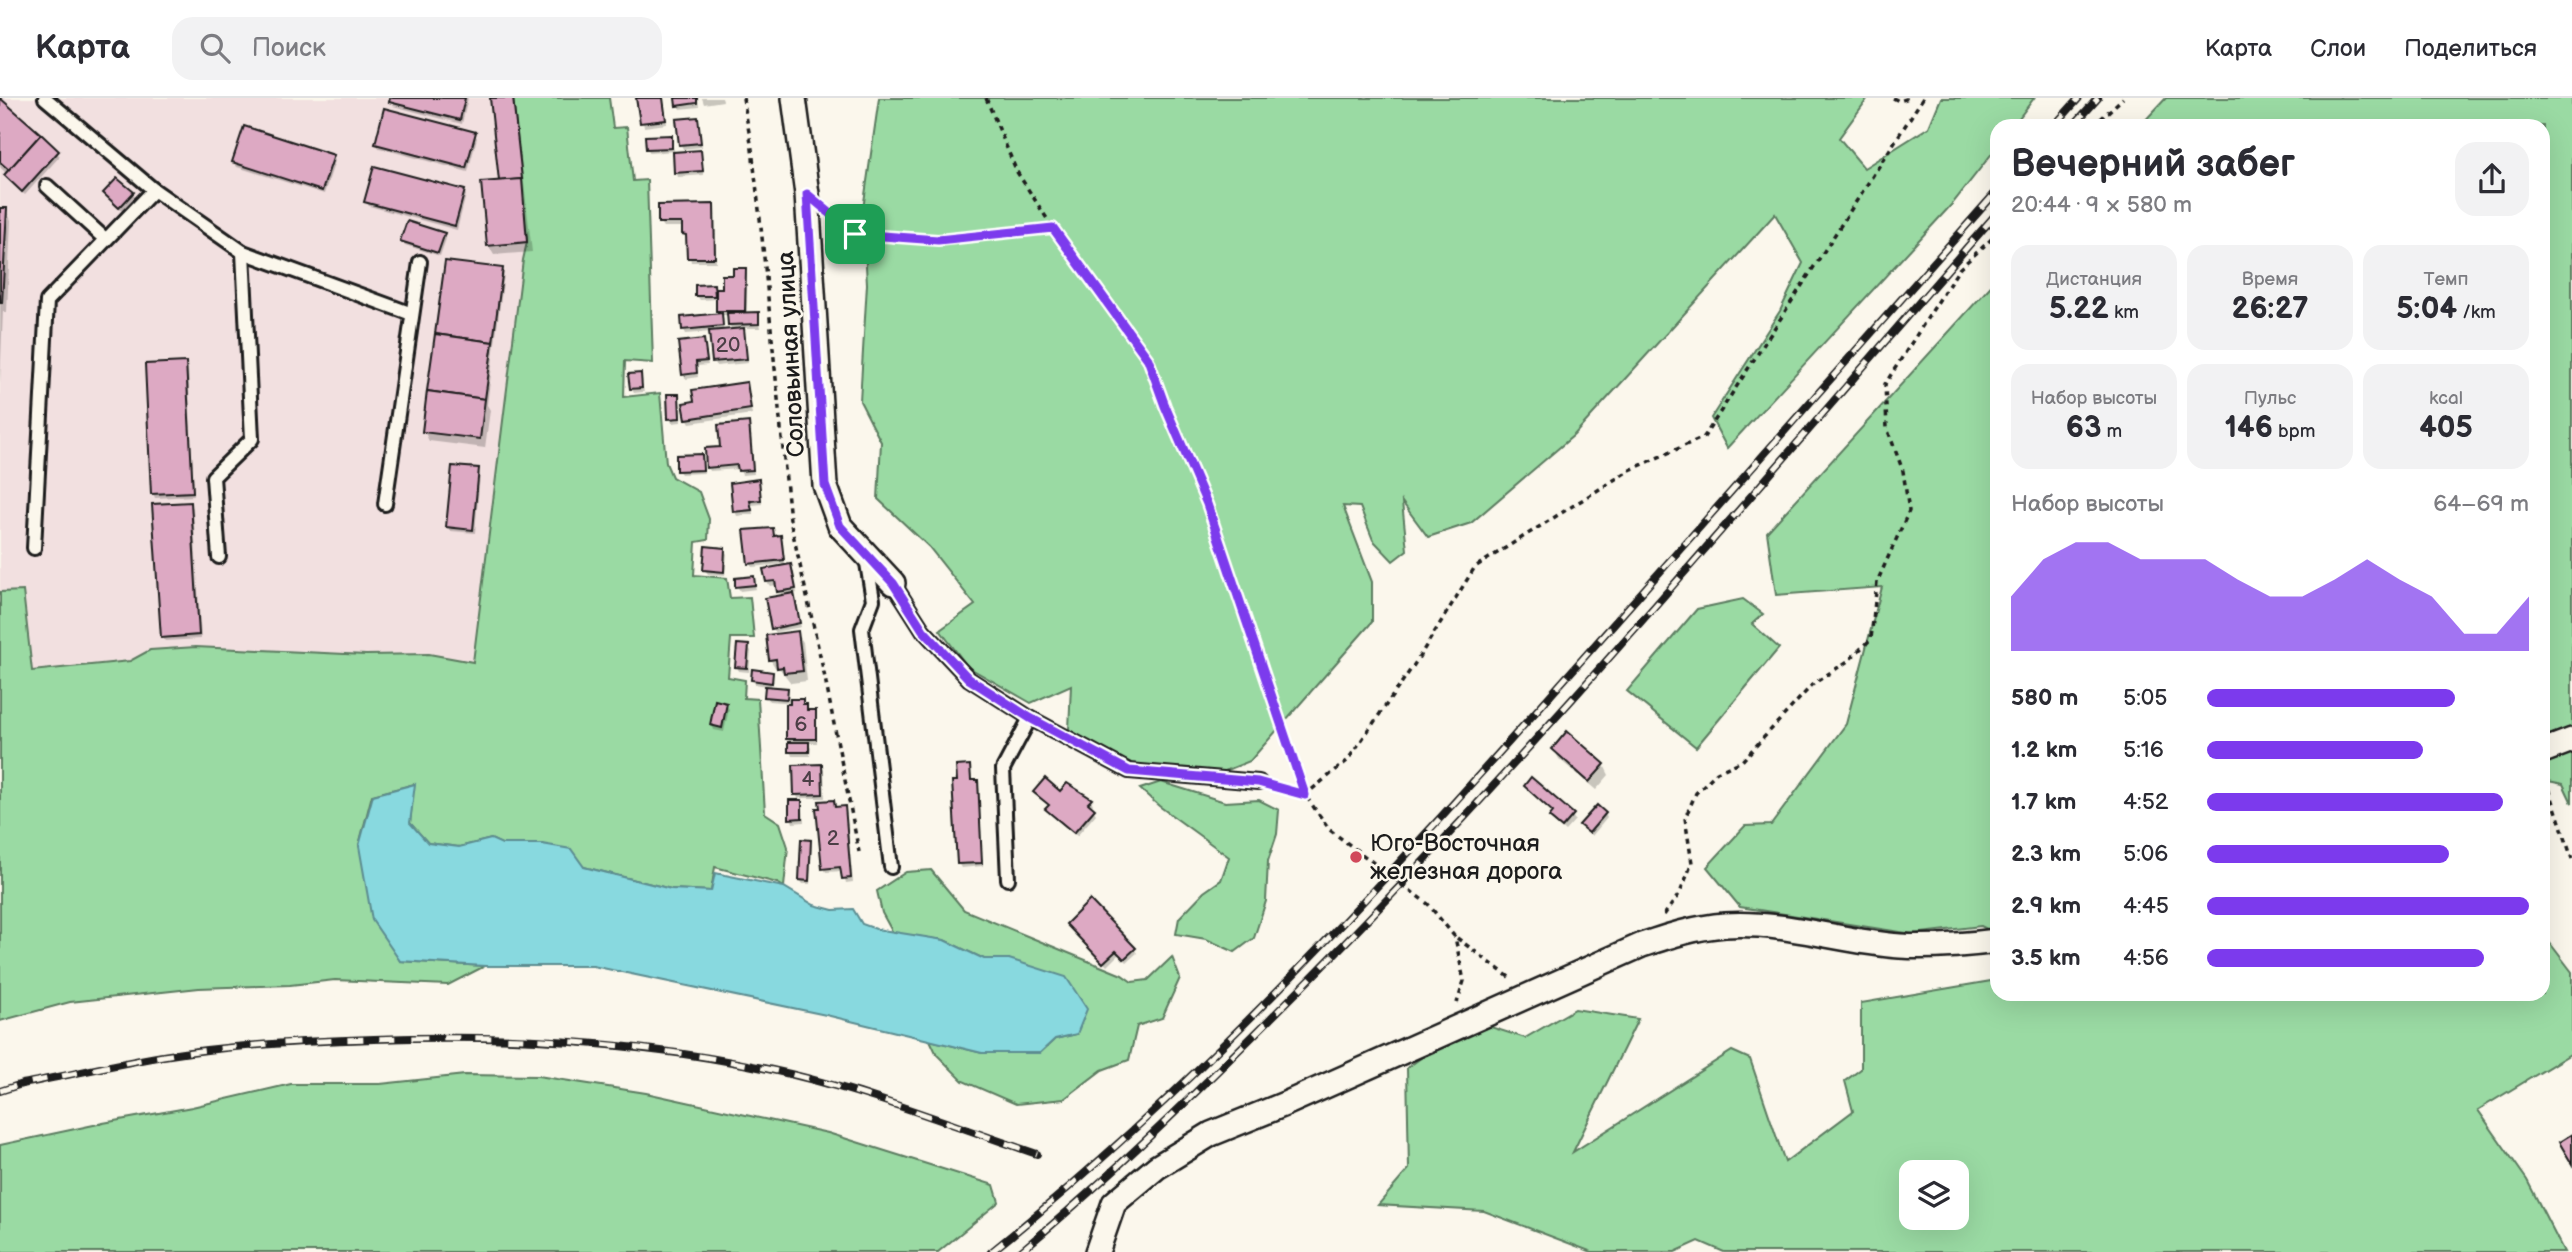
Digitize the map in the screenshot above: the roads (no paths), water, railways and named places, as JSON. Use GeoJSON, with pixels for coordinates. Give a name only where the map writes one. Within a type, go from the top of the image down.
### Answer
{"type":"FeatureCollection","features":[{"type":"Feature","properties":{"kind":"street","name":"Соловьиная улица"},"geometry":{"type":"LineString","coordinates":[[794,98],[807,194],[825,485],[840,526],[893,583]]}},
{"type":"Feature","properties":{"kind":"street"},"geometry":{"type":"LineString","coordinates":[[2550,748],[2572,740]]}},
{"type":"Feature","properties":{"kind":"street"},"geometry":{"type":"LineString","coordinates":[[1097,1252],[1114,1203],[1157,1167],[1211,1134],[1642,945],[1686,931],[1724,925],[1761,925],[1901,946],[1990,942]]}},
{"type":"Feature","properties":{"kind":"lane"},"geometry":{"type":"LineString","coordinates":[[45,98],[154,190],[243,252],[412,314]]}},
{"type":"Feature","properties":{"kind":"lane"},"geometry":{"type":"LineString","coordinates":[[47,186],[105,239]]}},
{"type":"Feature","properties":{"kind":"lane"},"geometry":{"type":"LineString","coordinates":[[34,548],[47,302],[154,190]]}},
{"type":"Feature","properties":{"kind":"lane"},"geometry":{"type":"LineString","coordinates":[[219,557],[213,477],[252,439],[243,252]]}},
{"type":"Feature","properties":{"kind":"lane"},"geometry":{"type":"LineString","coordinates":[[385,503],[420,262]]}},
{"type":"Feature","properties":{"kind":"lane"},"geometry":{"type":"LineString","coordinates":[[865,550],[873,600],[862,629],[891,867]]}},
{"type":"Feature","properties":{"kind":"lane"},"geometry":{"type":"LineString","coordinates":[[893,583],[923,630],[969,679],[1030,718],[1129,771],[1258,782]]}},
{"type":"Feature","properties":{"kind":"lane"},"geometry":{"type":"LineString","coordinates":[[1008,879],[1003,769],[1030,718]]}},
{"type":"Feature","properties":{"kind":"water"},"geometry":{"type":"Polygon","coordinates":[[[415,784],[410,823],[428,843],[459,847],[491,839],[502,844],[542,844],[571,849],[584,867],[671,889],[711,891],[715,873],[784,887],[814,905],[833,910],[853,909],[862,924],[876,929],[944,940],[984,959],[1009,959],[1066,977],[1087,1009],[1077,1034],[1055,1039],[1040,1053],[982,1053],[826,1015],[593,966],[485,966],[400,961],[372,920],[359,846],[373,795],[415,784]]]}},
{"type":"Feature","properties":{"kind":"railway"},"geometry":{"type":"LineString","coordinates":[[2060,119],[2079,98]]}},
{"type":"Feature","properties":{"kind":"railway"},"geometry":{"type":"LineString","coordinates":[[2079,119],[2098,98]]}},
{"type":"Feature","properties":{"kind":"railway"},"geometry":{"type":"LineString","coordinates":[[991,1252],[1144,1120],[1218,1050],[1359,906],[1496,757],[1990,199]]}},
{"type":"Feature","properties":{"kind":"railway"},"geometry":{"type":"LineString","coordinates":[[1020,1252],[1123,1161],[1222,1066],[1471,811],[1648,614],[1990,221]]}},
{"type":"Feature","properties":{"kind":"railway"},"geometry":{"type":"LineString","coordinates":[[0,1091],[145,1059],[242,1046],[426,1038],[531,1039],[687,1054],[790,1074],[883,1101],[1037,1154]]}},
{"type":"Feature","properties":{"kind":"place","name":"Юго-Восточная железная дорога"},"geometry":{"type":"Point","coordinates":[1356,857]}}]}
